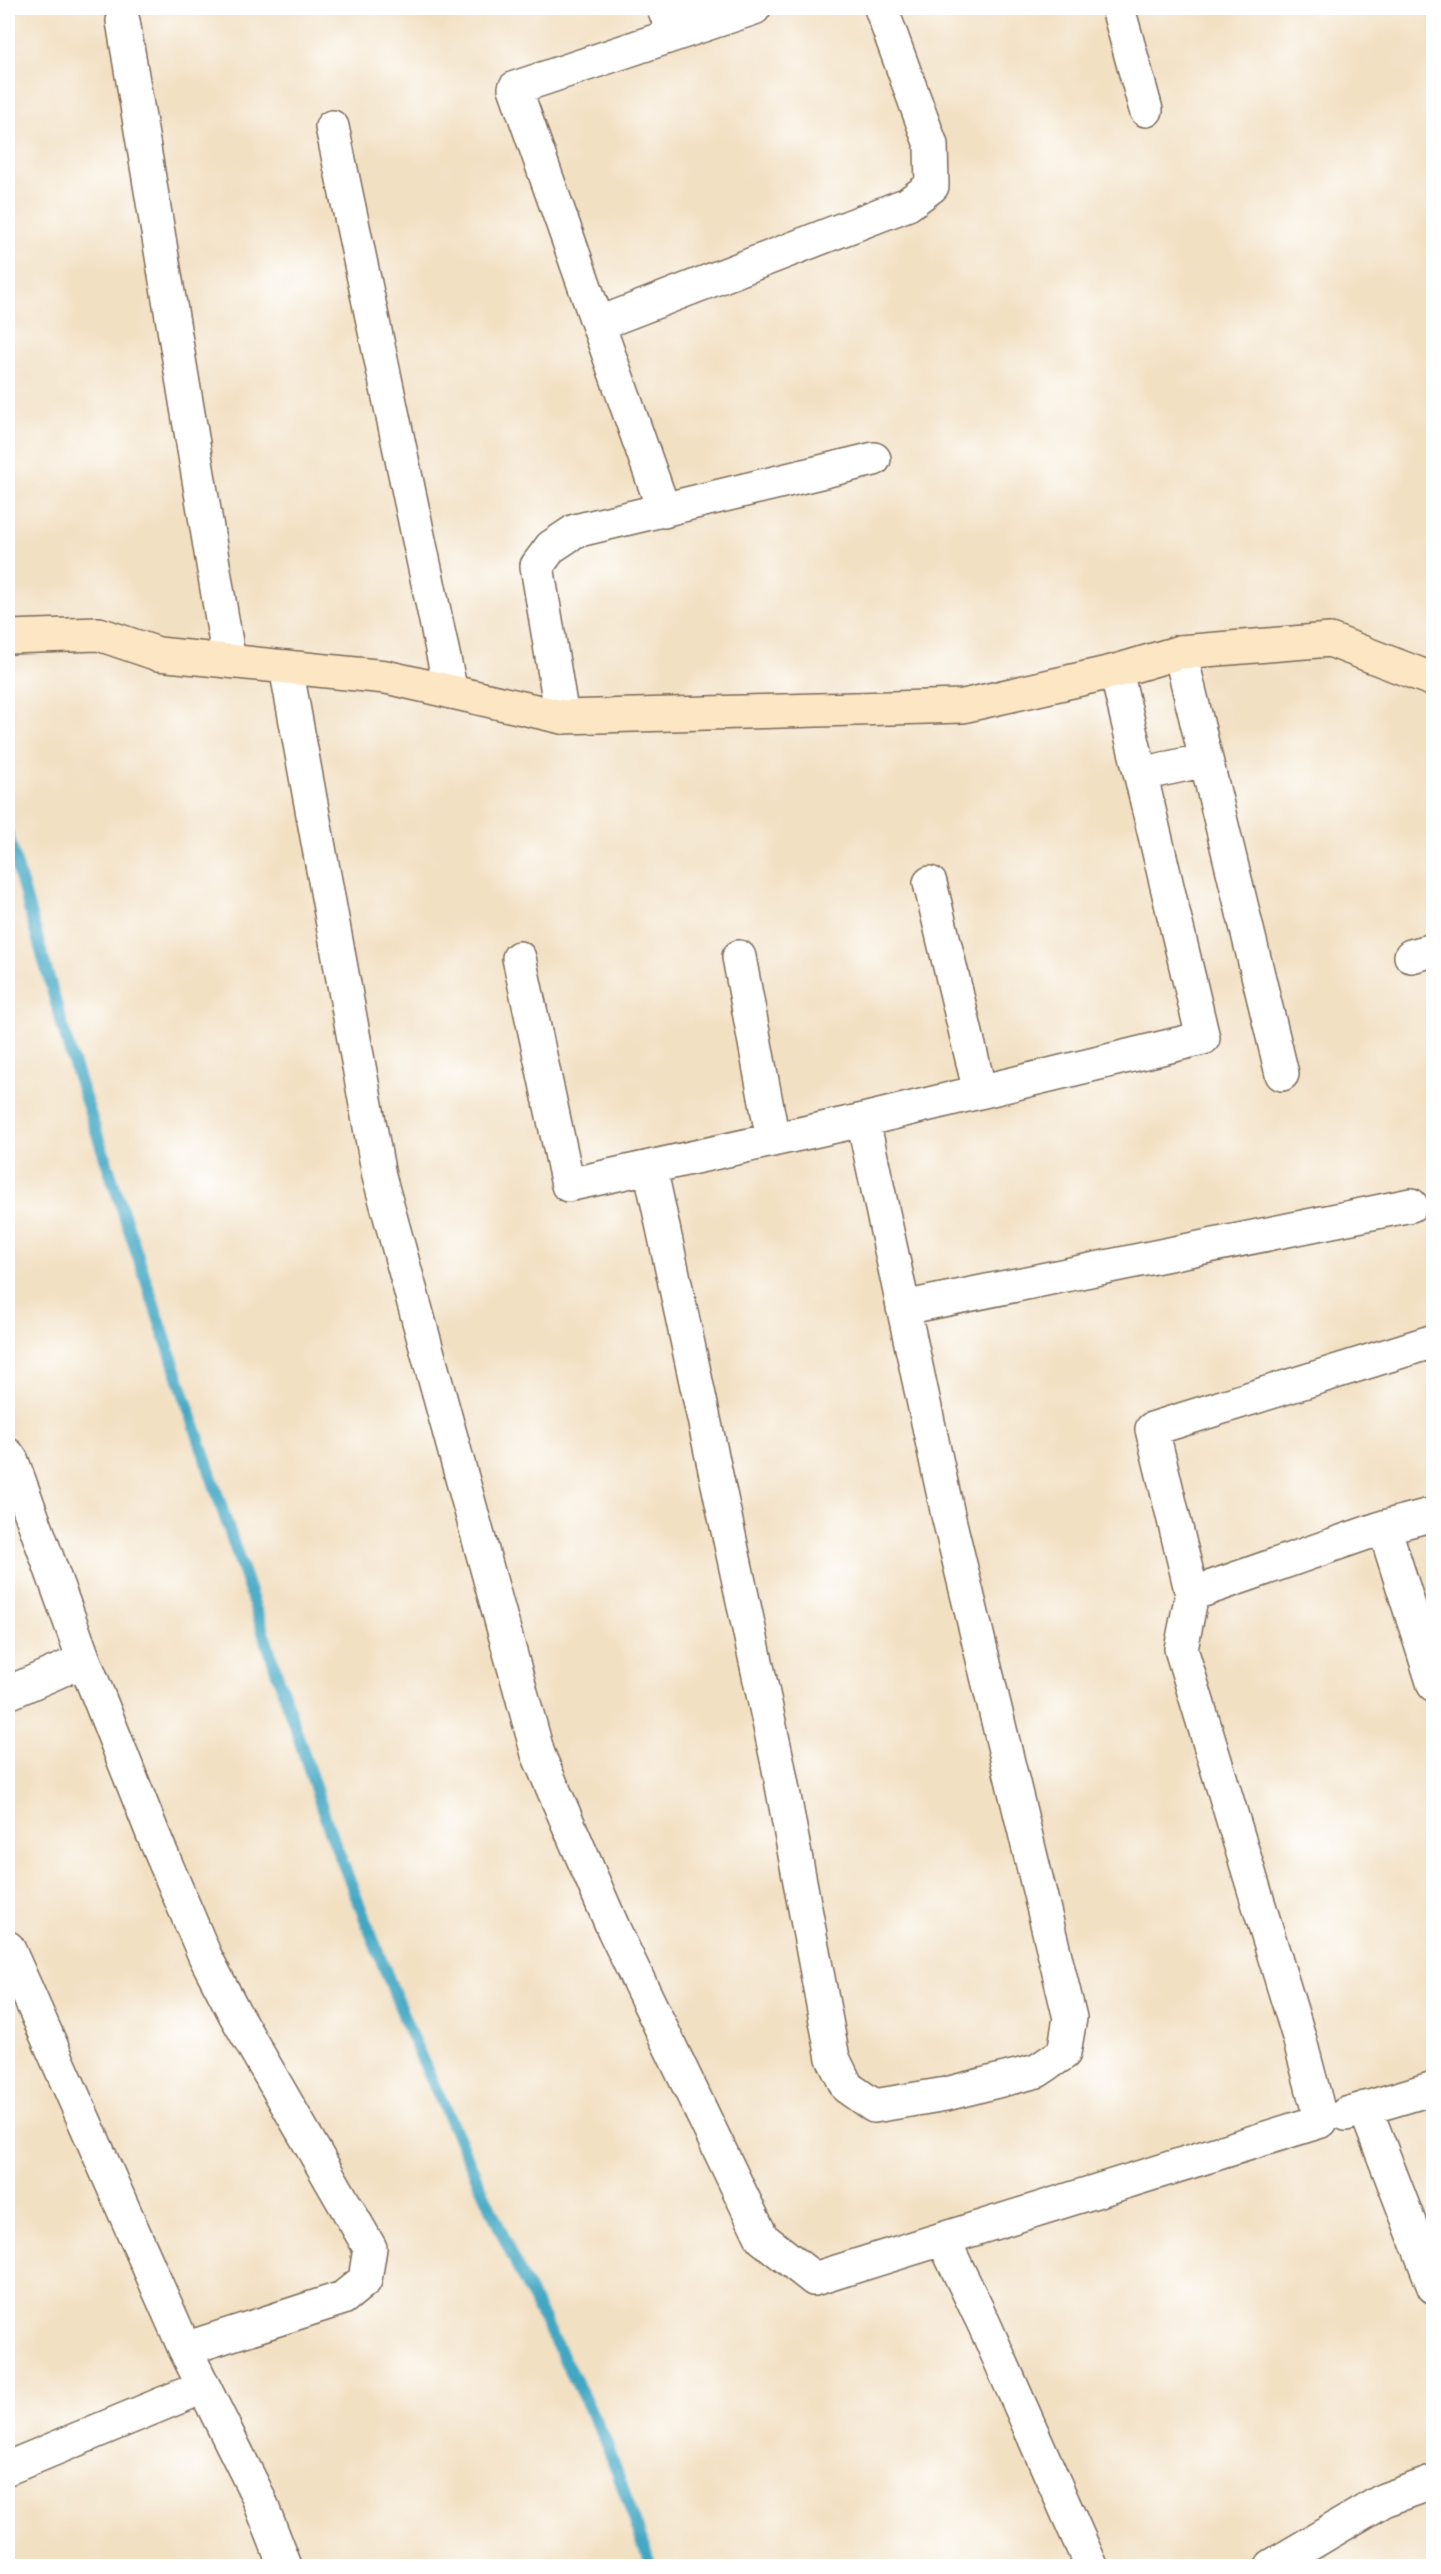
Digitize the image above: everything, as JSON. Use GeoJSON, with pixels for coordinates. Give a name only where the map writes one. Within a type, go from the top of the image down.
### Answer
{"type":"FeatureCollection","features":[{"type":"Feature","properties":{"kind":"street"},"geometry":{"type":"LineString","coordinates":[[664,511],[515,88],[669,21],[754,8]]}},
{"type":"Feature","properties":{"kind":"street"},"geometry":{"type":"LineString","coordinates":[[598,324],[908,204],[932,186],[931,145],[881,8]]}},
{"type":"Feature","properties":{"kind":"street"},"geometry":{"type":"LineString","coordinates":[[1118,8],[1146,110]]}},
{"type":"Feature","properties":{"kind":"street"},"geometry":{"type":"LineString","coordinates":[[123,21],[213,660]]}},
{"type":"Feature","properties":{"kind":"street"},"geometry":{"type":"LineString","coordinates":[[332,127],[451,692]]}},
{"type":"Feature","properties":{"kind":"street"},"geometry":{"type":"LineString","coordinates":[[562,717],[537,566],[551,547],[575,531],[874,459]]}},
{"type":"Feature","properties":{"kind":"street"},"geometry":{"type":"LineString","coordinates":[[8,636],[99,634],[158,654],[386,677],[562,717],[963,706],[1116,671],[1180,652],[1330,640],[1434,680]]}},
{"type":"Feature","properties":{"kind":"street"},"geometry":{"type":"LineString","coordinates":[[1180,652],[1282,1074]]}},
{"type":"Feature","properties":{"kind":"street"},"geometry":{"type":"LineString","coordinates":[[286,668],[379,1176],[538,1754],[614,1930],[762,2238],[814,2279],[1434,2088]]}},
{"type":"Feature","properties":{"kind":"street"},"geometry":{"type":"LineString","coordinates":[[519,958],[568,1185],[862,1120],[1203,1038],[1116,671]]}},
{"type":"Feature","properties":{"kind":"street"},"geometry":{"type":"LineString","coordinates":[[1141,774],[1206,760]]}},
{"type":"Feature","properties":{"kind":"street"},"geometry":{"type":"LineString","coordinates":[[930,883],[980,1092]]}},
{"type":"Feature","properties":{"kind":"street"},"geometry":{"type":"LineString","coordinates":[[739,957],[773,1140]]}},
{"type":"Feature","properties":{"kind":"street"},"geometry":{"type":"LineString","coordinates":[[650,1167],[778,1764],[833,2058],[847,2087],[874,2106],[946,2094],[1037,2071],[1064,2053],[1070,2018],[948,1515],[862,1120]]}},
{"type":"Feature","properties":{"kind":"street"},"geometry":{"type":"LineString","coordinates":[[903,1308],[1411,1205]]}},
{"type":"Feature","properties":{"kind":"street"},"geometry":{"type":"LineString","coordinates":[[1321,2121],[1299,2037],[1181,1649],[1192,1594],[1152,1429],[1434,1341]]}},
{"type":"Feature","properties":{"kind":"street"},"geometry":{"type":"LineString","coordinates":[[8,1455],[84,1660],[153,1834],[205,1956],[235,2014],[370,2248],[365,2280],[343,2298],[185,2349]]}},
{"type":"Feature","properties":{"kind":"street"},"geometry":{"type":"LineString","coordinates":[[1192,1594],[1384,1527],[1434,1514]]}},
{"type":"Feature","properties":{"kind":"street"},"geometry":{"type":"LineString","coordinates":[[1384,1527],[1434,1685]]}},
{"type":"Feature","properties":{"kind":"street"},"geometry":{"type":"LineString","coordinates":[[8,1693],[84,1660]]}},
{"type":"Feature","properties":{"kind":"street"},"geometry":{"type":"LineString","coordinates":[[8,1948],[185,2349],[257,2494],[285,2566]]}},
{"type":"Feature","properties":{"kind":"street"},"geometry":{"type":"LineString","coordinates":[[1365,2108],[1434,2287]]}},
{"type":"Feature","properties":{"kind":"street"},"geometry":{"type":"LineString","coordinates":[[943,2240],[985,2326],[1090,2566]]}},
{"type":"Feature","properties":{"kind":"street"},"geometry":{"type":"LineString","coordinates":[[8,2468],[203,2387]]}},
{"type":"Feature","properties":{"kind":"street"},"geometry":{"type":"LineString","coordinates":[[1272,2566],[1384,2500],[1434,2482]]}},
{"type":"Feature","properties":{"kind":"waterway"},"geometry":{"type":"LineString","coordinates":[[8,835],[71,1056],[328,1826],[411,2035],[523,2279],[605,2439],[651,2566]]}}]}
